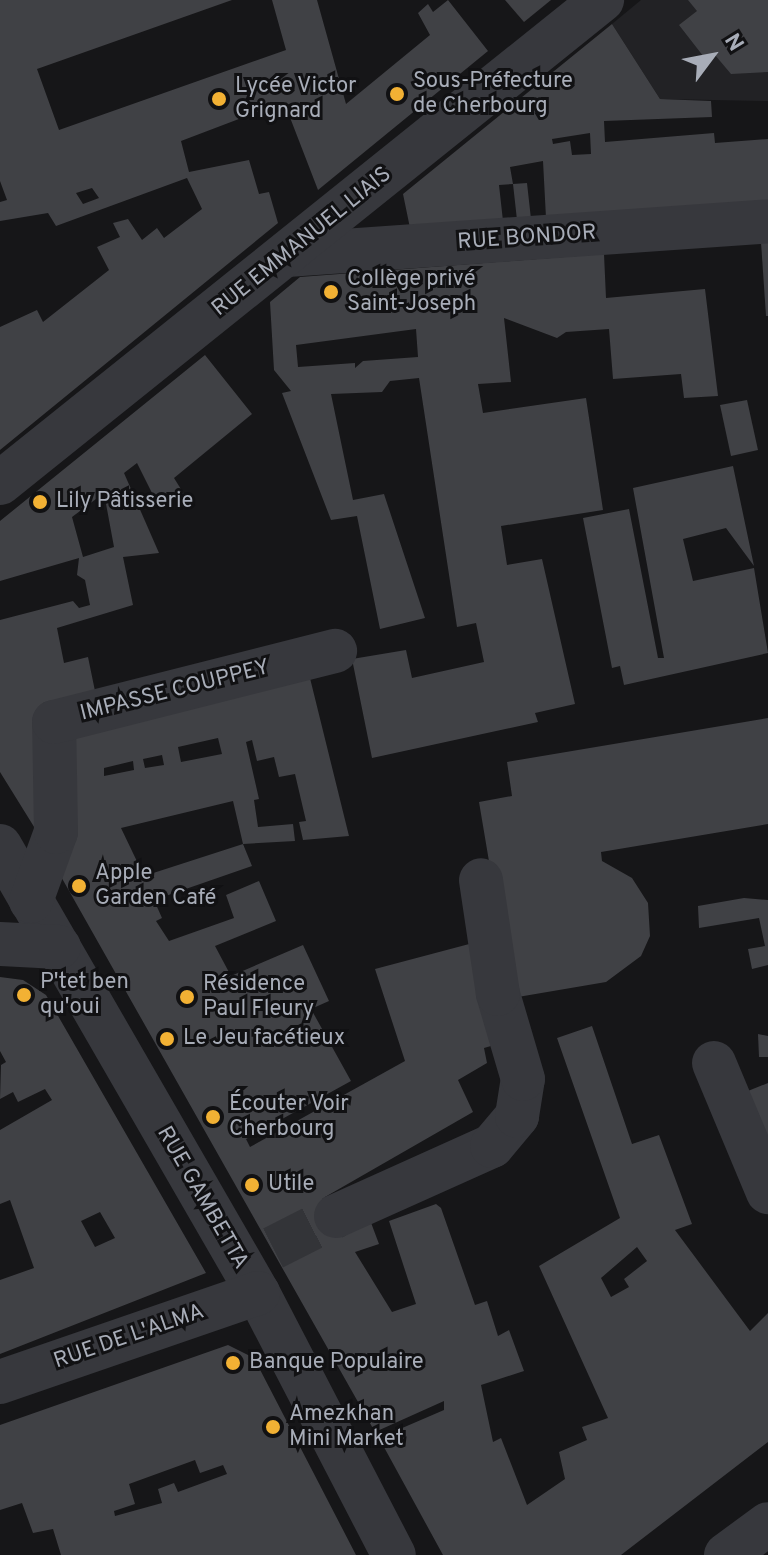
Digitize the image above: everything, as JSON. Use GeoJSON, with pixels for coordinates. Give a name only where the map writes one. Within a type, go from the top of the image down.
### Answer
{"type":"FeatureCollection","features":[{"type":"Feature","properties":{"kind":"street","name":"RUE EMMANUEL LIAIS"},"geometry":{"type":"LineString","coordinates":[[0,483],[602,0]]}},
{"type":"Feature","properties":{"kind":"street","name":"RUE BONDOR"},"geometry":{"type":"LineString","coordinates":[[287,255],[768,221]]}},
{"type":"Feature","properties":{"kind":"street","name":"IMPASSE COUPPEY"},"geometry":{"type":"LineString","coordinates":[[31,901],[56,832],[54,722],[335,651]]}},
{"type":"Feature","properties":{"kind":"street","name":"RUE GAMBETTA"},"geometry":{"type":"LineString","coordinates":[[0,846],[257,1269],[394,1555]]}},
{"type":"Feature","properties":{"kind":"street"},"geometry":{"type":"LineString","coordinates":[[336,1216],[492,1146],[517,1116],[523,1079],[498,994],[481,880]]}},
{"type":"Feature","properties":{"kind":"street"},"geometry":{"type":"LineString","coordinates":[[0,944],[59,947]]}},
{"type":"Feature","properties":{"kind":"street"},"geometry":{"type":"LineString","coordinates":[[714,1063],[768,1192]]}},
{"type":"Feature","properties":{"kind":"street","name":"RUE DE L'ALMA"},"geometry":{"type":"LineString","coordinates":[[0,1382],[257,1269]]}},
{"type":"Feature","properties":{"kind":"street"},"geometry":{"type":"LineString","coordinates":[[726,1555],[768,1524]]}},
{"type":"Feature","properties":{"kind":"shaded area"},"geometry":{"type":"Polygon","coordinates":[[[641,0],[768,0],[768,101],[660,99],[612,24],[641,0]]]}},
{"type":"Feature","properties":{"kind":"building"},"geometry":{"type":"Polygon","coordinates":[[[0,0],[232,0],[37,69],[59,130],[286,50],[272,0],[317,0],[346,104],[430,35],[418,13],[428,4],[433,12],[448,0],[488,51],[318,190],[284,102],[181,141],[189,172],[249,160],[259,194],[269,192],[278,223],[0,450],[0,327],[37,310],[43,322],[109,270],[97,247],[120,237],[113,223],[128,219],[142,240],[157,228],[164,238],[202,209],[187,178],[56,226],[48,213],[0,221],[0,202],[7,200],[0,181],[0,0]],[[92,188],[76,193],[83,204],[99,198],[92,188]]]}},
{"type":"Feature","properties":{"kind":"building"},"geometry":{"type":"Polygon","coordinates":[[[505,0],[551,0],[524,22],[505,0]]]}},
{"type":"Feature","properties":{"kind":"building"},"geometry":{"type":"Polygon","coordinates":[[[688,0],[768,0],[768,72],[731,74],[715,55],[707,61],[679,25],[697,11],[688,0]]]}},
{"type":"Feature","properties":{"kind":"building"},"geometry":{"type":"Polygon","coordinates":[[[612,24],[660,99],[711,101],[712,117],[604,121],[605,142],[714,133],[715,143],[768,139],[768,202],[546,218],[543,161],[510,167],[513,184],[499,185],[503,221],[410,228],[403,194],[612,24]],[[590,133],[552,139],[553,144],[570,141],[572,155],[591,154],[590,133]]]}},
{"type":"Feature","properties":{"kind":"building"},"geometry":{"type":"Polygon","coordinates":[[[527,183],[531,219],[517,220],[513,184],[527,183]]]}},
{"type":"Feature","properties":{"kind":"building"},"geometry":{"type":"Polygon","coordinates":[[[761,242],[768,242],[768,316],[766,316],[761,242]]]}},
{"type":"Feature","properties":{"kind":"building"},"geometry":{"type":"Polygon","coordinates":[[[604,254],[606,298],[705,289],[718,396],[684,398],[681,374],[613,379],[609,329],[566,332],[557,338],[504,318],[511,382],[478,384],[483,413],[586,398],[603,510],[501,526],[507,565],[542,559],[575,704],[535,713],[538,722],[372,758],[352,659],[406,650],[412,678],[484,662],[476,623],[457,627],[419,378],[390,381],[382,392],[331,394],[353,500],[384,494],[425,618],[380,629],[357,516],[331,520],[282,393],[291,391],[274,370],[270,302],[300,277],[604,254]],[[416,329],[296,345],[298,367],[355,363],[355,368],[363,361],[418,357],[416,329]]]}},
{"type":"Feature","properties":{"kind":"building"},"geometry":{"type":"Polygon","coordinates":[[[205,355],[252,414],[174,478],[184,494],[160,509],[137,463],[124,473],[159,553],[123,557],[133,605],[57,628],[64,663],[88,657],[95,691],[43,703],[47,716],[36,830],[0,772],[0,620],[73,601],[79,608],[90,605],[85,580],[77,575],[79,558],[0,581],[0,521],[205,355]],[[104,493],[72,517],[83,557],[114,547],[104,493]]]}},
{"type":"Feature","properties":{"kind":"building"},"geometry":{"type":"Polygon","coordinates":[[[747,400],[758,450],[731,456],[720,405],[747,400]]]}},
{"type":"Feature","properties":{"kind":"building"},"geometry":{"type":"Polygon","coordinates":[[[733,466],[754,566],[726,528],[683,539],[693,581],[754,568],[768,653],[624,685],[620,666],[612,668],[583,518],[629,509],[658,658],[664,658],[633,488],[733,466]]]}},
{"type":"Feature","properties":{"kind":"building"},"geometry":{"type":"Polygon","coordinates":[[[308,670],[349,836],[303,840],[299,822],[306,821],[295,774],[279,777],[274,757],[257,761],[252,740],[246,742],[259,799],[254,800],[258,827],[293,824],[295,841],[243,844],[252,866],[154,900],[162,918],[156,921],[169,941],[234,918],[226,895],[259,881],[276,921],[215,946],[231,976],[303,945],[329,1001],[311,1009],[351,1081],[246,1139],[250,1147],[405,1061],[375,969],[473,943],[491,1046],[484,1048],[487,1063],[458,1080],[473,1112],[325,1197],[342,1228],[370,1220],[379,1244],[355,1252],[392,1312],[416,1304],[389,1221],[436,1204],[441,1208],[475,1305],[487,1301],[498,1336],[509,1330],[524,1371],[481,1385],[493,1442],[501,1438],[527,1505],[565,1479],[559,1452],[587,1440],[582,1427],[608,1418],[539,1266],[620,1218],[557,1038],[592,1026],[632,1144],[659,1135],[692,1224],[675,1230],[750,1331],[768,1313],[768,1442],[621,1555],[443,1555],[379,1438],[444,1410],[444,1401],[375,1432],[55,866],[66,728],[308,670]],[[218,738],[178,747],[181,762],[222,754],[218,738]],[[162,755],[143,759],[145,768],[164,765],[162,755]],[[133,761],[104,768],[104,776],[134,770],[133,761]],[[233,801],[121,828],[144,876],[243,844],[233,801]],[[637,1247],[601,1278],[611,1297],[629,1287],[624,1279],[647,1261],[637,1247]]]}},
{"type":"Feature","properties":{"kind":"building"},"geometry":{"type":"Polygon","coordinates":[[[768,718],[768,824],[601,852],[602,861],[632,878],[648,903],[650,936],[641,956],[606,982],[512,998],[479,802],[512,796],[507,762],[768,718]]]}},
{"type":"Feature","properties":{"kind":"building"},"geometry":{"type":"Polygon","coordinates":[[[744,898],[768,900],[768,965],[752,969],[748,949],[765,946],[759,918],[699,928],[698,906],[744,898]]]}},
{"type":"Feature","properties":{"kind":"building"},"geometry":{"type":"Polygon","coordinates":[[[0,977],[23,980],[46,995],[206,1273],[0,1354],[0,1280],[34,1268],[10,1200],[0,1204],[0,1130],[52,1100],[45,1089],[18,1102],[13,1092],[0,1099],[1,1065],[6,1062],[0,1051],[0,977]],[[100,1212],[81,1221],[95,1247],[115,1238],[100,1212]]]}},
{"type":"Feature","properties":{"kind":"building"},"geometry":{"type":"Polygon","coordinates":[[[758,1034],[768,1036],[768,1057],[759,1057],[758,1034]]]}},
{"type":"Feature","properties":{"kind":"building"},"geometry":{"type":"Polygon","coordinates":[[[768,1083],[768,1146],[738,1095],[768,1083]]]}},
{"type":"Feature","properties":{"kind":"building"},"geometry":{"type":"Polygon","coordinates":[[[228,1345],[254,1358],[356,1555],[61,1555],[53,1529],[33,1533],[22,1503],[0,1510],[0,1425],[228,1345]],[[195,1460],[129,1484],[135,1504],[114,1511],[115,1516],[162,1503],[158,1489],[174,1483],[178,1492],[227,1474],[223,1465],[200,1473],[195,1460]]]}},
{"type":"Feature","properties":{"kind":"tunnel"},"geometry":{"type":"LineString","coordinates":[[273,1248],[336,1216]]}},
{"type":"Feature","properties":{"kind":"place","name":"Sous-Préfecture de Cherbourg"},"geometry":{"type":"Point","coordinates":[397,94]}},
{"type":"Feature","properties":{"kind":"place","name":"Lycée Victor Grignard"},"geometry":{"type":"Point","coordinates":[219,99]}},
{"type":"Feature","properties":{"kind":"place","name":"Collège privé Saint-Joseph"},"geometry":{"type":"Point","coordinates":[331,292]}},
{"type":"Feature","properties":{"kind":"place","name":"Lily Pâtisserie"},"geometry":{"type":"Point","coordinates":[40,502]}},
{"type":"Feature","properties":{"kind":"place","name":"Apple Garden Café"},"geometry":{"type":"Point","coordinates":[79,886]}},
{"type":"Feature","properties":{"kind":"place","name":"P'tet ben qu'oui"},"geometry":{"type":"Point","coordinates":[24,995]}},
{"type":"Feature","properties":{"kind":"place","name":"Résidence Paul Fleury"},"geometry":{"type":"Point","coordinates":[187,997]}},
{"type":"Feature","properties":{"kind":"place","name":"Le Jeu facétieux"},"geometry":{"type":"Point","coordinates":[167,1039]}},
{"type":"Feature","properties":{"kind":"place","name":"Écouter Voir Cherbourg"},"geometry":{"type":"Point","coordinates":[213,1117]}},
{"type":"Feature","properties":{"kind":"place","name":"Utile"},"geometry":{"type":"Point","coordinates":[252,1185]}},
{"type":"Feature","properties":{"kind":"place","name":"Banque Populaire"},"geometry":{"type":"Point","coordinates":[233,1363]}},
{"type":"Feature","properties":{"kind":"place","name":"Amezkhan Mini Market"},"geometry":{"type":"Point","coordinates":[273,1427]}}]}
